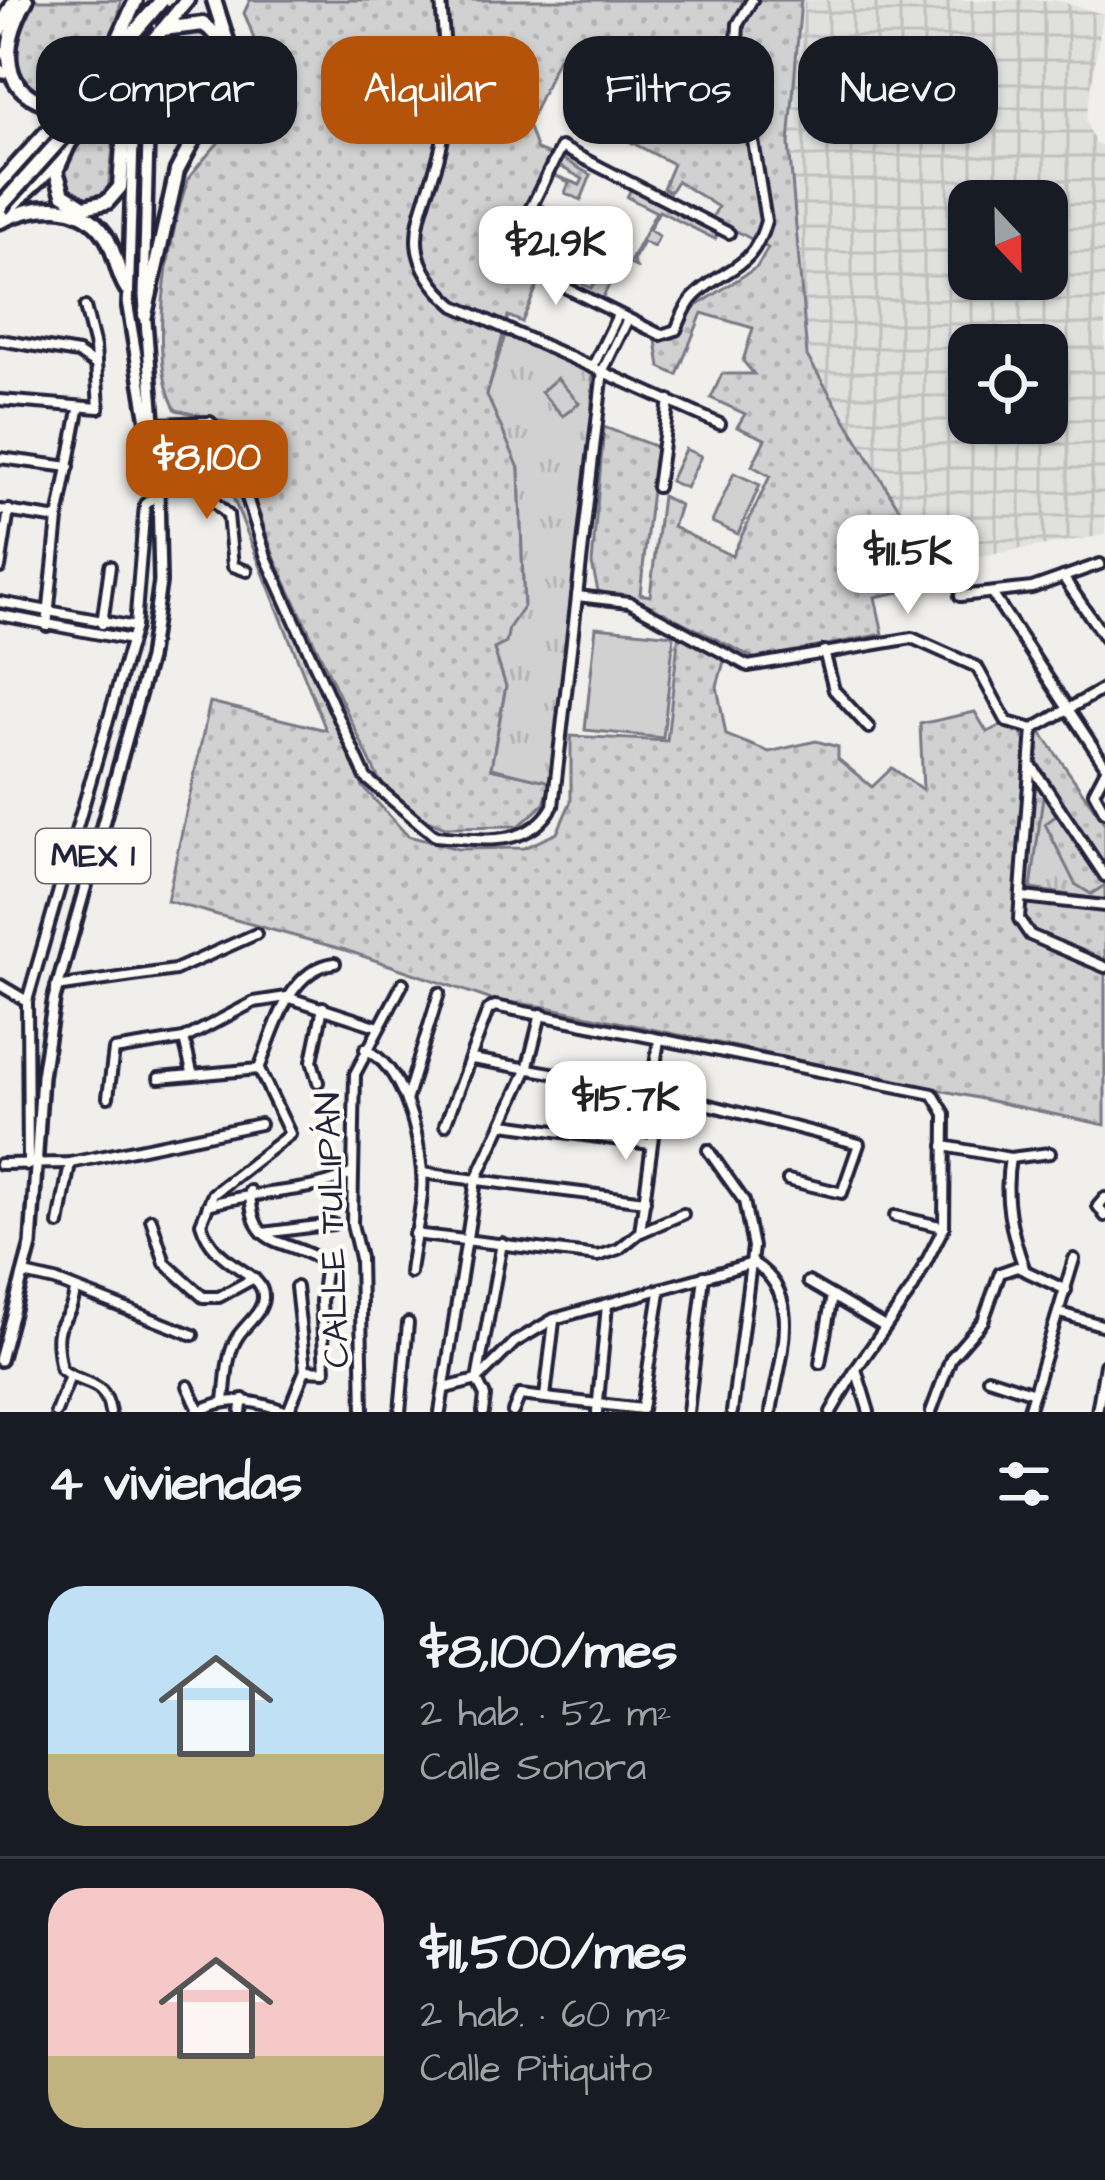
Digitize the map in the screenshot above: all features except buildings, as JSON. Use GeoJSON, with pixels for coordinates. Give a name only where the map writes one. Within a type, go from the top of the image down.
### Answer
{"type":"FeatureCollection","features":[{"type":"Feature","properties":{"kind":"highway"},"geometry":{"type":"LineString","coordinates":[[0,30],[15,0]]}},
{"type":"Feature","properties":{"kind":"highway"},"geometry":{"type":"LineString","coordinates":[[26,0],[1,52],[1,71],[15,91],[36,99]]}},
{"type":"Feature","properties":{"kind":"highway","name":"MEX 1"},"geometry":{"type":"LineString","coordinates":[[147,36],[151,0]]}},
{"type":"Feature","properties":{"kind":"highway"},"geometry":{"type":"LineString","coordinates":[[131,36],[162,0]]}},
{"type":"Feature","properties":{"kind":"highway"},"geometry":{"type":"LineString","coordinates":[[0,214],[68,145],[187,0]]}},
{"type":"Feature","properties":{"kind":"highway"},"geometry":{"type":"LineString","coordinates":[[145,315],[171,187],[234,63],[214,0]]}},
{"type":"Feature","properties":{"kind":"highway"},"geometry":{"type":"LineString","coordinates":[[0,197],[81,103],[134,1]]}},
{"type":"Feature","properties":{"kind":"highway"},"geometry":{"type":"LineString","coordinates":[[0,214],[86,112],[134,1]]}},
{"type":"Feature","properties":{"kind":"highway","name":"MEX 1"},"geometry":{"type":"LineString","coordinates":[[134,1],[137,36]]}},
{"type":"Feature","properties":{"kind":"highway"},"geometry":{"type":"LineString","coordinates":[[162,31],[189,22],[210,28],[217,36]]}},
{"type":"Feature","properties":{"kind":"highway"},"geometry":{"type":"LineString","coordinates":[[0,184],[36,144]]}},
{"type":"Feature","properties":{"kind":"highway"},"geometry":{"type":"LineString","coordinates":[[68,145],[56,171],[63,194],[84,207],[113,198],[129,144]]}},
{"type":"Feature","properties":{"kind":"highway"},"geometry":{"type":"LineString","coordinates":[[0,214],[50,206],[87,218],[108,239],[127,289]]}},
{"type":"Feature","properties":{"kind":"main road","name":"MEX 1"},"geometry":{"type":"LineString","coordinates":[[137,144],[127,289],[158,491]]}},
{"type":"Feature","properties":{"kind":"main road","name":"MEX 1"},"geometry":{"type":"LineString","coordinates":[[0,1360],[24,1274],[43,1064],[56,987],[149,659],[160,582],[158,440],[145,315],[142,144]]}},
{"type":"Feature","properties":{"kind":"street"},"geometry":{"type":"LineString","coordinates":[[441,0],[448,72],[444,134],[416,231],[416,255],[429,284],[455,306],[720,424]]}},
{"type":"Feature","properties":{"kind":"street"},"geometry":{"type":"LineString","coordinates":[[729,233],[561,147],[506,258],[623,318],[670,335],[692,297],[746,263],[760,244],[766,221],[737,42],[738,24],[752,0]]}},
{"type":"Feature","properties":{"kind":"street"},"geometry":{"type":"LineString","coordinates":[[0,400],[79,410],[95,410],[102,404],[85,308]]}},
{"type":"Feature","properties":{"kind":"street"},"geometry":{"type":"LineString","coordinates":[[156,424],[210,422],[229,441],[266,557],[365,778],[435,836],[495,840],[524,836],[543,823],[553,806],[598,368],[623,318]]}},
{"type":"Feature","properties":{"kind":"street"},"geometry":{"type":"LineString","coordinates":[[0,340],[78,353],[98,366]]}},
{"type":"Feature","properties":{"kind":"street"},"geometry":{"type":"LineString","coordinates":[[658,487],[668,400]]}},
{"type":"Feature","properties":{"kind":"street"},"geometry":{"type":"LineString","coordinates":[[47,626],[58,519],[79,410]]}},
{"type":"Feature","properties":{"kind":"street"},"geometry":{"type":"LineString","coordinates":[[158,440],[191,446],[201,489],[228,515],[233,566],[247,572]]}},
{"type":"Feature","properties":{"kind":"street"},"geometry":{"type":"LineString","coordinates":[[0,458],[68,466]]}},
{"type":"Feature","properties":{"kind":"street"},"geometry":{"type":"LineString","coordinates":[[33,1165],[27,1001],[135,627],[143,515],[145,504],[158,491]]}},
{"type":"Feature","properties":{"kind":"street"},"geometry":{"type":"LineString","coordinates":[[0,568],[4,511],[58,519]]}},
{"type":"Feature","properties":{"kind":"street"},"geometry":{"type":"LineString","coordinates":[[961,596],[993,595],[1100,564]]}},
{"type":"Feature","properties":{"kind":"street"},"geometry":{"type":"LineString","coordinates":[[99,634],[110,566]]}},
{"type":"Feature","properties":{"kind":"street"},"geometry":{"type":"LineString","coordinates":[[1064,577],[1105,638]]}},
{"type":"Feature","properties":{"kind":"street"},"geometry":{"type":"LineString","coordinates":[[993,595],[1105,768],[1095,787],[1104,809]]}},
{"type":"Feature","properties":{"kind":"street"},"geometry":{"type":"LineString","coordinates":[[577,596],[629,602],[748,666],[912,638],[977,667],[1007,722],[1033,729],[1105,688]]}},
{"type":"Feature","properties":{"kind":"street"},"geometry":{"type":"LineString","coordinates":[[0,602],[135,627]]}},
{"type":"Feature","properties":{"kind":"street"},"geometry":{"type":"LineString","coordinates":[[0,615],[131,640]]}},
{"type":"Feature","properties":{"kind":"street"},"geometry":{"type":"LineString","coordinates":[[824,651],[834,690],[869,728]]}},
{"type":"Feature","properties":{"kind":"street"},"geometry":{"type":"LineString","coordinates":[[1033,729],[1019,920],[1030,935],[1105,967]]}},
{"type":"Feature","properties":{"kind":"street"},"geometry":{"type":"LineString","coordinates":[[1031,765],[1105,876]]}},
{"type":"Feature","properties":{"kind":"street"},"geometry":{"type":"LineString","coordinates":[[1023,897],[1105,906]]}},
{"type":"Feature","properties":{"kind":"street"},"geometry":{"type":"LineString","coordinates":[[56,987],[175,970],[256,934]]}},
{"type":"Feature","properties":{"kind":"street"},"geometry":{"type":"LineString","coordinates":[[224,1400],[236,1339],[263,1305],[264,1290],[255,1277],[218,1258],[201,1223],[206,1205],[290,1134],[259,1069],[287,997],[318,967],[335,963]]}},
{"type":"Feature","properties":{"kind":"street"},"geometry":{"type":"LineString","coordinates":[[364,1049],[403,983]]}},
{"type":"Feature","properties":{"kind":"street"},"geometry":{"type":"LineString","coordinates":[[0,985],[27,1001]]}},
{"type":"Feature","properties":{"kind":"street"},"geometry":{"type":"LineString","coordinates":[[405,1105],[439,993]]}},
{"type":"Feature","properties":{"kind":"street"},"geometry":{"type":"LineString","coordinates":[[108,1097],[114,1050],[184,1039],[254,1002],[287,997],[376,1026]]}},
{"type":"Feature","properties":{"kind":"street"},"geometry":{"type":"LineString","coordinates":[[318,1082],[312,1061],[323,1007]]}},
{"type":"Feature","properties":{"kind":"street"},"geometry":{"type":"LineString","coordinates":[[445,1125],[491,1007],[934,1094],[940,1102],[944,1146],[944,1227],[913,1288],[883,1326],[831,1412]]}},
{"type":"Feature","properties":{"kind":"street"},"geometry":{"type":"LineString","coordinates":[[440,1412],[476,1180],[527,1070],[541,1014]]}},
{"type":"Feature","properties":{"kind":"street"},"geometry":{"type":"LineString","coordinates":[[184,1039],[192,1072]]}},
{"type":"Feature","properties":{"kind":"street"},"geometry":{"type":"LineString","coordinates":[[640,1232],[659,1040]]}},
{"type":"Feature","properties":{"kind":"street","name":"CALLE TULIPÁN"},"geometry":{"type":"LineString","coordinates":[[363,1412],[366,1359],[358,1315],[360,1258],[352,1224],[352,1173],[355,1074],[364,1049],[389,1065],[405,1105],[422,1173],[410,1273]]}},
{"type":"Feature","properties":{"kind":"street"},"geometry":{"type":"LineString","coordinates":[[472,1059],[655,1092],[859,1144],[842,1193],[788,1180]]}},
{"type":"Feature","properties":{"kind":"street"},"geometry":{"type":"LineString","coordinates":[[159,1078],[259,1069]]}},
{"type":"Feature","properties":{"kind":"street"},"geometry":{"type":"LineString","coordinates":[[0,1164],[70,1163],[260,1124]]}},
{"type":"Feature","properties":{"kind":"street"},"geometry":{"type":"LineString","coordinates":[[503,1124],[650,1144]]}},
{"type":"Feature","properties":{"kind":"street"},"geometry":{"type":"LineString","coordinates":[[944,1146],[1010,1158],[1050,1153]]}},
{"type":"Feature","properties":{"kind":"street"},"geometry":{"type":"LineString","coordinates":[[708,1150],[744,1201],[753,1263],[732,1412]]}},
{"type":"Feature","properties":{"kind":"street"},"geometry":{"type":"LineString","coordinates":[[1010,1158],[1005,1185],[1011,1230],[1024,1269]]}},
{"type":"Feature","properties":{"kind":"street"},"geometry":{"type":"LineString","coordinates":[[59,1224],[70,1163]]}},
{"type":"Feature","properties":{"kind":"street"},"geometry":{"type":"LineString","coordinates":[[206,1205],[250,1191],[333,1184],[352,1173]]}},
{"type":"Feature","properties":{"kind":"street"},"geometry":{"type":"LineString","coordinates":[[422,1173],[644,1201]]}},
{"type":"Feature","properties":{"kind":"street"},"geometry":{"type":"LineString","coordinates":[[250,1191],[251,1222],[260,1233],[326,1263],[321,1301],[325,1371],[305,1370]]}},
{"type":"Feature","properties":{"kind":"street"},"geometry":{"type":"LineString","coordinates":[[1105,1198],[1098,1206],[1105,1216]]}},
{"type":"Feature","properties":{"kind":"street"},"geometry":{"type":"LineString","coordinates":[[414,1234],[598,1256],[683,1214]]}},
{"type":"Feature","properties":{"kind":"street"},"geometry":{"type":"LineString","coordinates":[[895,1216],[944,1227]]}},
{"type":"Feature","properties":{"kind":"street"},"geometry":{"type":"LineString","coordinates":[[151,1219],[165,1263],[203,1297],[219,1298],[255,1277]]}},
{"type":"Feature","properties":{"kind":"street"},"geometry":{"type":"LineString","coordinates":[[260,1233],[333,1224]]}},
{"type":"Feature","properties":{"kind":"street"},"geometry":{"type":"LineString","coordinates":[[483,1412],[485,1396],[477,1381],[502,1243]]}},
{"type":"Feature","properties":{"kind":"street"},"geometry":{"type":"LineString","coordinates":[[1028,1412],[1074,1259]]}},
{"type":"Feature","properties":{"kind":"street"},"geometry":{"type":"LineString","coordinates":[[446,1388],[477,1381],[515,1342],[554,1319],[753,1263]]}},
{"type":"Feature","properties":{"kind":"street"},"geometry":{"type":"LineString","coordinates":[[753,1263],[779,1286],[788,1303],[771,1412]]}},
{"type":"Feature","properties":{"kind":"street"},"geometry":{"type":"LineString","coordinates":[[932,1412],[951,1358],[983,1321],[994,1280],[1008,1268],[1024,1269],[1066,1290]]}},
{"type":"Feature","properties":{"kind":"street"},"geometry":{"type":"LineString","coordinates":[[24,1274],[193,1335]]}},
{"type":"Feature","properties":{"kind":"street"},"geometry":{"type":"LineString","coordinates":[[688,1412],[704,1276]]}},
{"type":"Feature","properties":{"kind":"street"},"geometry":{"type":"LineString","coordinates":[[808,1282],[883,1326]]}},
{"type":"Feature","properties":{"kind":"street"},"geometry":{"type":"LineString","coordinates":[[188,1386],[198,1411],[224,1400],[243,1399],[288,1412],[305,1370],[296,1287]]}},
{"type":"Feature","properties":{"kind":"street"},"geometry":{"type":"LineString","coordinates":[[75,1292],[72,1307],[54,1334],[61,1370],[97,1382],[110,1412]]}},
{"type":"Feature","properties":{"kind":"street"},"geometry":{"type":"LineString","coordinates":[[513,1412],[520,1395],[642,1410],[660,1292]]}},
{"type":"Feature","properties":{"kind":"street"},"geometry":{"type":"LineString","coordinates":[[820,1363],[832,1295]]}},
{"type":"Feature","properties":{"kind":"street"},"geometry":{"type":"LineString","coordinates":[[598,1407],[607,1305]]}},
{"type":"Feature","properties":{"kind":"street"},"geometry":{"type":"LineString","coordinates":[[0,1307],[8,1322]]}},
{"type":"Feature","properties":{"kind":"street"},"geometry":{"type":"LineString","coordinates":[[1060,1313],[1105,1326]]}},
{"type":"Feature","properties":{"kind":"street"},"geometry":{"type":"LineString","coordinates":[[545,1397],[554,1319]]}},
{"type":"Feature","properties":{"kind":"street","name":"CALLE TULIPÁN"},"geometry":{"type":"LineString","coordinates":[[400,1412],[408,1323]]}},
{"type":"Feature","properties":{"kind":"street"},"geometry":{"type":"LineString","coordinates":[[1097,1412],[1105,1365]]}},
{"type":"Feature","properties":{"kind":"street"},"geometry":{"type":"LineString","coordinates":[[856,1369],[869,1412]]}},
{"type":"Feature","properties":{"kind":"street"},"geometry":{"type":"LineString","coordinates":[[56,1412],[70,1376]]}},
{"type":"Feature","properties":{"kind":"street"},"geometry":{"type":"LineString","coordinates":[[988,1378],[1034,1393]]}},
{"type":"Feature","properties":{"kind":"street"},"geometry":{"type":"LineString","coordinates":[[241,1412],[243,1399]]}},
{"type":"Feature","properties":{"kind":"shaded area"},"geometry":{"type":"Polygon","coordinates":[[[804,0],[1055,0],[1103,14],[1086,120],[1095,144],[1105,146],[1105,535],[934,564],[807,356],[789,144],[798,58],[798,144],[998,144],[998,36],[800,36],[804,0]]]}},
{"type":"Feature","properties":{"kind":"green space"},"geometry":{"type":"Polygon","coordinates":[[[30,0],[121,0],[115,36],[36,36],[36,92],[16,80],[7,44],[30,0]]]}},
{"type":"Feature","properties":{"kind":"green space"},"geometry":{"type":"Polygon","coordinates":[[[250,0],[801,0],[789,144],[807,356],[944,583],[875,597],[883,634],[756,659],[642,602],[598,591],[592,564],[604,427],[657,447],[640,594],[650,596],[662,496],[680,505],[673,527],[732,556],[770,476],[752,466],[765,439],[737,427],[745,414],[711,398],[722,374],[754,374],[743,361],[753,328],[702,313],[677,375],[660,367],[656,340],[675,338],[689,311],[757,267],[768,248],[712,218],[718,207],[677,181],[670,192],[663,188],[673,164],[635,144],[774,144],[774,36],[563,36],[563,61],[558,58],[539,100],[539,36],[321,36],[321,144],[535,144],[537,150],[552,156],[498,259],[539,282],[522,322],[508,316],[487,395],[519,468],[524,607],[509,628],[507,643],[494,649],[506,686],[491,768],[551,782],[544,804],[519,826],[445,827],[422,818],[379,780],[275,559],[228,422],[176,410],[167,387],[164,296],[188,179],[218,144],[297,144],[297,36],[253,36],[244,13],[250,0]]]}},
{"type":"Feature","properties":{"kind":"green space"},"geometry":{"type":"Polygon","coordinates":[[[182,29],[209,36],[174,36],[182,29]]]}},
{"type":"Feature","properties":{"kind":"green space"},"geometry":{"type":"Polygon","coordinates":[[[72,144],[113,144],[108,192],[89,202],[64,192],[61,178],[72,144]]]}},
{"type":"Feature","properties":{"kind":"green space"},"geometry":{"type":"Polygon","coordinates":[[[561,158],[591,175],[581,200],[565,193],[569,183],[556,176],[580,185],[583,179],[561,167],[555,169],[561,158]]]}},
{"type":"Feature","properties":{"kind":"green space"},"geometry":{"type":"Polygon","coordinates":[[[631,189],[718,233],[715,239],[659,211],[649,230],[659,236],[654,247],[643,242],[633,261],[636,267],[629,264],[656,212],[627,197],[631,189]]]}},
{"type":"Feature","properties":{"kind":"green space"},"geometry":{"type":"Polygon","coordinates":[[[538,203],[571,220],[559,242],[550,238],[553,229],[539,223],[528,245],[539,251],[532,267],[511,256],[538,203]]]}},
{"type":"Feature","properties":{"kind":"green space"},"geometry":{"type":"Polygon","coordinates":[[[548,239],[587,260],[583,271],[569,265],[565,275],[591,288],[597,278],[586,273],[591,262],[615,274],[610,284],[603,281],[609,285],[601,301],[534,268],[548,239]]]}},
{"type":"Feature","properties":{"kind":"green space"},"geometry":{"type":"Polygon","coordinates":[[[505,335],[593,373],[591,428],[551,782],[491,768],[506,686],[494,649],[506,643],[509,628],[524,606],[519,468],[487,395],[505,335]]]}},
{"type":"Feature","properties":{"kind":"green space"},"geometry":{"type":"Polygon","coordinates":[[[557,378],[579,403],[563,416],[541,392],[557,378]]]}},
{"type":"Feature","properties":{"kind":"green space"},"geometry":{"type":"Polygon","coordinates":[[[218,447],[363,787],[408,836],[458,849],[524,848],[557,833],[571,801],[571,736],[667,741],[679,632],[725,658],[717,686],[726,735],[769,752],[816,741],[838,747],[838,759],[872,787],[892,768],[923,790],[920,724],[975,712],[987,732],[1005,724],[1019,730],[1025,741],[1040,731],[1105,824],[1105,1125],[547,1007],[492,1000],[345,950],[167,901],[210,702],[326,730],[214,450],[218,447]]]}},
{"type":"Feature","properties":{"kind":"green space"},"geometry":{"type":"Polygon","coordinates":[[[685,449],[701,456],[686,488],[670,481],[685,449]]]}},
{"type":"Feature","properties":{"kind":"green space"},"geometry":{"type":"Polygon","coordinates":[[[734,473],[760,485],[738,534],[712,522],[734,473]]]}},
{"type":"Feature","properties":{"kind":"green space"},"geometry":{"type":"Polygon","coordinates":[[[596,627],[674,635],[663,738],[585,730],[596,627]]]}},
{"type":"Feature","properties":{"kind":"green space"},"geometry":{"type":"Polygon","coordinates":[[[1044,789],[1060,813],[1045,824],[1075,884],[1091,894],[1105,885],[1105,900],[1031,889],[1044,789]]]}}]}
